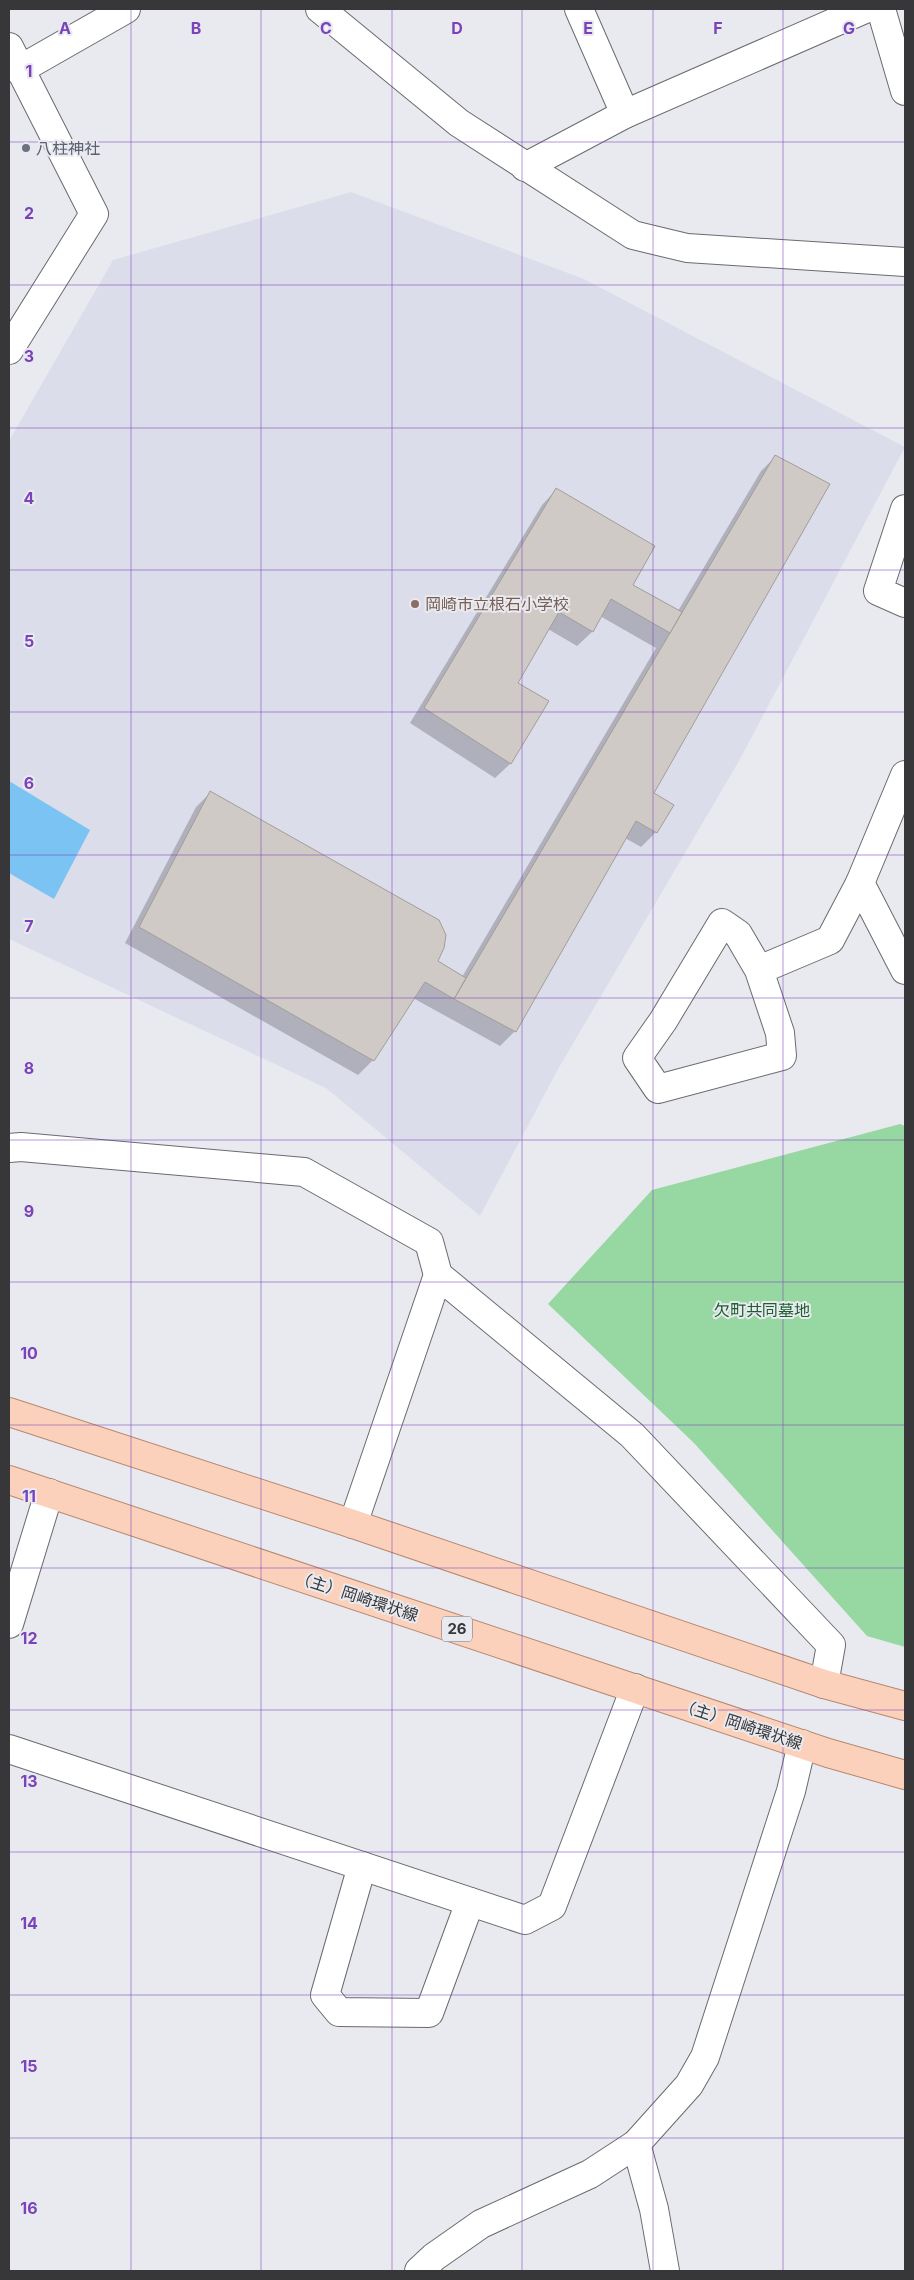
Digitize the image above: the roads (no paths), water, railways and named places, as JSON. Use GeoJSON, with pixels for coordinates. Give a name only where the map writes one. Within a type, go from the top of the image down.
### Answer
{"type":"FeatureCollection","features":[{"type":"Feature","properties":{"kind":"main road"},"geometry":{"type":"LineString","coordinates":[[9,1412],[352,1524],[824,1684],[905,1706]]}},
{"type":"Feature","properties":{"kind":"main road","name":"（主）岡崎環状線"},"geometry":{"type":"LineString","coordinates":[[9,1480],[802,1744],[905,1775]]}},
{"type":"Feature","properties":{"kind":"street"},"geometry":{"type":"LineString","coordinates":[[9,350],[94,214],[14,58],[126,9]]}},
{"type":"Feature","properties":{"kind":"street"},"geometry":{"type":"LineString","coordinates":[[320,9],[459,123],[633,235],[687,248],[905,262]]}},
{"type":"Feature","properties":{"kind":"street"},"geometry":{"type":"LineString","coordinates":[[579,9],[624,114]]}},
{"type":"Feature","properties":{"kind":"street"},"geometry":{"type":"LineString","coordinates":[[525,167],[624,114],[865,9]]}},
{"type":"Feature","properties":{"kind":"street"},"geometry":{"type":"LineString","coordinates":[[881,9],[905,91]]}},
{"type":"Feature","properties":{"kind":"street"},"geometry":{"type":"LineString","coordinates":[[905,509],[878,591],[905,603]]}},
{"type":"Feature","properties":{"kind":"street"},"geometry":{"type":"LineString","coordinates":[[759,970],[830,940],[860,883],[905,774]]}},
{"type":"Feature","properties":{"kind":"street"},"geometry":{"type":"LineString","coordinates":[[860,883],[905,970]]}},
{"type":"Feature","properties":{"kind":"street"},"geometry":{"type":"LineString","coordinates":[[722,923],[738,934],[759,970],[780,1033],[782,1056],[658,1089],[637,1058],[663,1021],[722,923]]}},
{"type":"Feature","properties":{"kind":"street"},"geometry":{"type":"LineString","coordinates":[[9,1148],[21,1147],[304,1172],[429,1242],[438,1275],[352,1524]]}},
{"type":"Feature","properties":{"kind":"street"},"geometry":{"type":"LineString","coordinates":[[438,1275],[632,1435],[831,1645],[824,1684]]}},
{"type":"Feature","properties":{"kind":"street"},"geometry":{"type":"LineString","coordinates":[[9,1624],[49,1494]]}},
{"type":"Feature","properties":{"kind":"street"},"geometry":{"type":"LineString","coordinates":[[9,1749],[525,1920],[552,1906],[635,1688]]}},
{"type":"Feature","properties":{"kind":"street"},"geometry":{"type":"LineString","coordinates":[[419,2271],[434,2257],[481,2224],[590,2174],[636,2144],[689,2085],[705,2057],[791,1790],[802,1744]]}},
{"type":"Feature","properties":{"kind":"street"},"geometry":{"type":"LineString","coordinates":[[362,1866],[325,1995],[339,2012],[430,2013],[470,1902]]}},
{"type":"Feature","properties":{"kind":"street"},"geometry":{"type":"LineString","coordinates":[[636,2144],[654,2209],[665,2271]]}},
{"type":"Feature","properties":{"kind":"water"},"geometry":{"type":"Polygon","coordinates":[[[9,781],[90,830],[54,899],[9,873],[9,781]]]}},
{"type":"Feature","properties":{"kind":"place","name":"八柱神社"},"geometry":{"type":"Point","coordinates":[26,148]}},
{"type":"Feature","properties":{"kind":"place","name":"岡崎市立根石小学校"},"geometry":{"type":"Point","coordinates":[415,604]}},
{"type":"Feature","properties":{"kind":"park label","name":"欠町共同墓地"},"geometry":{"type":"Point","coordinates":[762,1310]}}]}
